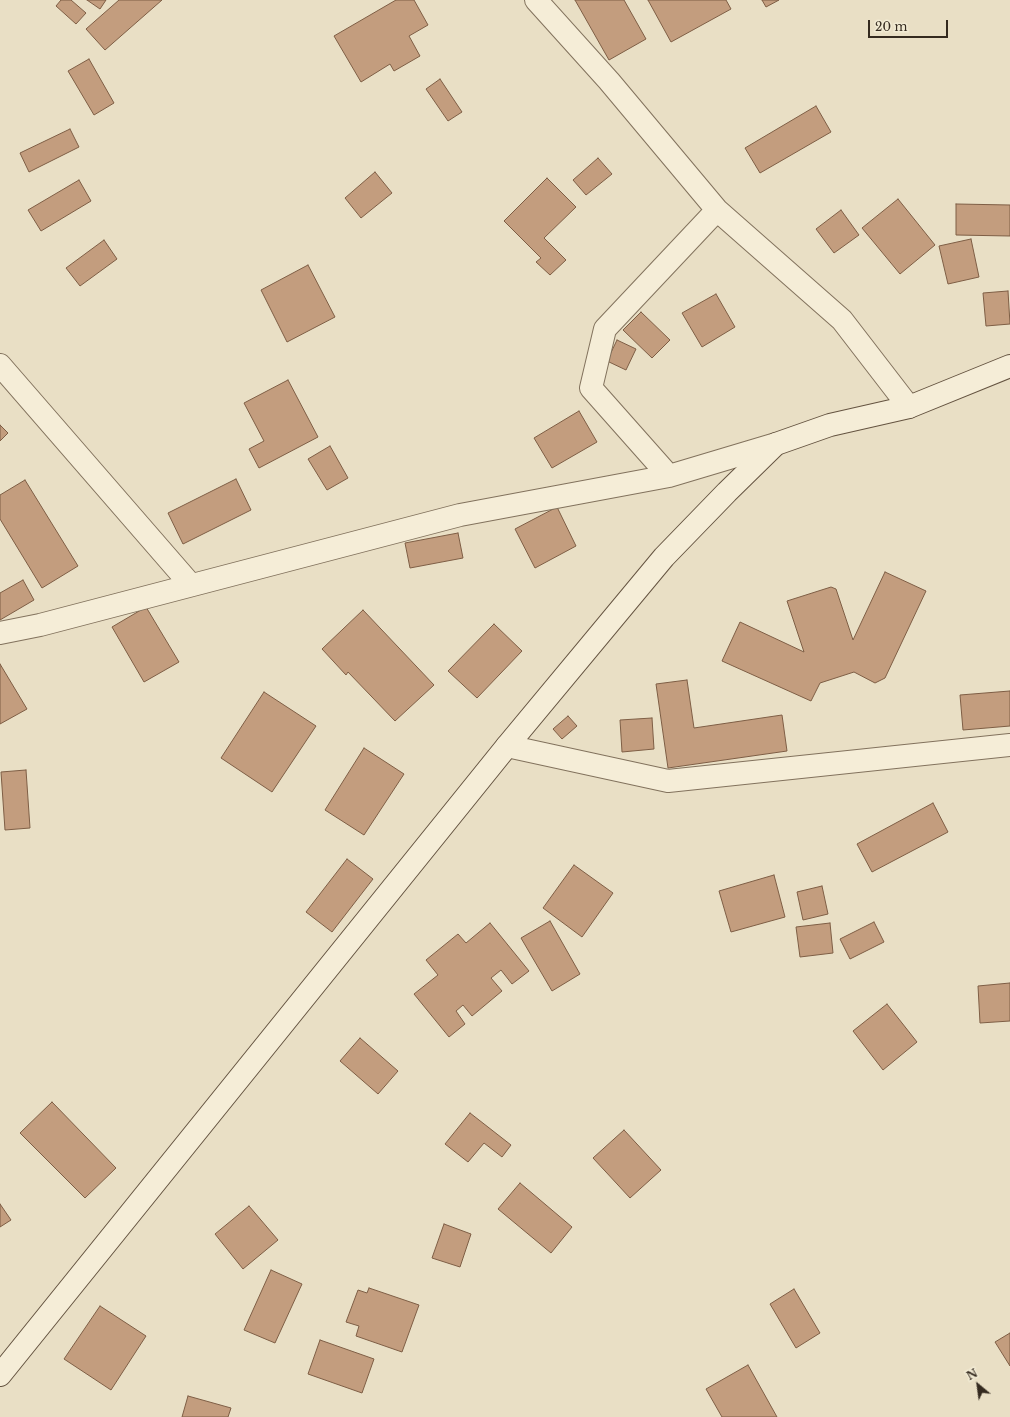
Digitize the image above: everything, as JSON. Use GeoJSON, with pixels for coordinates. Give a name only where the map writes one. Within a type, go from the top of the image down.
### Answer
{"type":"FeatureCollection","features":[{"type":"Feature","properties":{"kind":"street"},"geometry":{"type":"LineString","coordinates":[[536,0],[610,81],[717,210],[842,320],[909,407]]}},
{"type":"Feature","properties":{"kind":"street"},"geometry":{"type":"LineString","coordinates":[[669,476],[591,388],[606,329],[717,210]]}},
{"type":"Feature","properties":{"kind":"street"},"geometry":{"type":"LineString","coordinates":[[0,365],[191,585]]}},
{"type":"Feature","properties":{"kind":"street"},"geometry":{"type":"LineString","coordinates":[[0,633],[40,625],[460,515],[669,476],[776,444],[830,425],[909,407],[1010,366]]}},
{"type":"Feature","properties":{"kind":"street"},"geometry":{"type":"LineString","coordinates":[[0,1376],[507,746],[664,557],[776,444]]}},
{"type":"Feature","properties":{"kind":"street"},"geometry":{"type":"LineString","coordinates":[[507,746],[668,780],[1010,745]]}},
{"type":"Feature","properties":{"kind":"building"},"geometry":{"type":"Polygon","coordinates":[[[61,0],[71,0],[86,13],[76,24],[56,6],[61,0]]]}},
{"type":"Feature","properties":{"kind":"building"},"geometry":{"type":"Polygon","coordinates":[[[87,0],[106,0],[100,9],[87,0]]]}},
{"type":"Feature","properties":{"kind":"building"},"geometry":{"type":"Polygon","coordinates":[[[119,0],[162,0],[105,50],[86,29],[119,0]]]}},
{"type":"Feature","properties":{"kind":"building"},"geometry":{"type":"Polygon","coordinates":[[[396,0],[414,0],[428,25],[409,36],[420,56],[394,71],[390,64],[361,82],[334,36],[396,0]]]}},
{"type":"Feature","properties":{"kind":"building"},"geometry":{"type":"Polygon","coordinates":[[[575,0],[624,0],[646,39],[609,60],[575,0]]]}},
{"type":"Feature","properties":{"kind":"building"},"geometry":{"type":"Polygon","coordinates":[[[648,0],[726,0],[731,9],[671,42],[648,0]]]}},
{"type":"Feature","properties":{"kind":"building"},"geometry":{"type":"Polygon","coordinates":[[[762,0],[779,0],[766,7],[762,0]]]}},
{"type":"Feature","properties":{"kind":"building"},"geometry":{"type":"Polygon","coordinates":[[[89,59],[114,103],[94,115],[68,71],[89,59]]]}},
{"type":"Feature","properties":{"kind":"building"},"geometry":{"type":"Polygon","coordinates":[[[440,79],[462,112],[448,121],[426,89],[440,79]]]}},
{"type":"Feature","properties":{"kind":"building"},"geometry":{"type":"Polygon","coordinates":[[[816,106],[831,132],[760,173],[745,148],[816,106]]]}},
{"type":"Feature","properties":{"kind":"building"},"geometry":{"type":"Polygon","coordinates":[[[70,129],[79,147],[29,172],[20,153],[70,129]]]}},
{"type":"Feature","properties":{"kind":"building"},"geometry":{"type":"Polygon","coordinates":[[[598,158],[612,174],[586,195],[573,180],[598,158]]]}},
{"type":"Feature","properties":{"kind":"building"},"geometry":{"type":"Polygon","coordinates":[[[375,172],[392,193],[361,218],[345,198],[375,172]]]}},
{"type":"Feature","properties":{"kind":"building"},"geometry":{"type":"Polygon","coordinates":[[[547,178],[576,207],[544,238],[566,260],[550,275],[536,262],[541,258],[504,221],[547,178]]]}},
{"type":"Feature","properties":{"kind":"building"},"geometry":{"type":"Polygon","coordinates":[[[79,180],[91,201],[41,231],[28,210],[79,180]]]}},
{"type":"Feature","properties":{"kind":"building"},"geometry":{"type":"Polygon","coordinates":[[[898,199],[935,245],[900,274],[862,228],[898,199]]]}},
{"type":"Feature","properties":{"kind":"building"},"geometry":{"type":"Polygon","coordinates":[[[956,204],[1010,205],[1010,236],[956,235],[956,204]]]}},
{"type":"Feature","properties":{"kind":"building"},"geometry":{"type":"Polygon","coordinates":[[[841,210],[859,235],[834,253],[816,229],[841,210]]]}},
{"type":"Feature","properties":{"kind":"building"},"geometry":{"type":"Polygon","coordinates":[[[971,239],[979,277],[948,284],[939,246],[971,239]]]}},
{"type":"Feature","properties":{"kind":"building"},"geometry":{"type":"Polygon","coordinates":[[[104,240],[117,259],[80,286],[66,268],[104,240]]]}},
{"type":"Feature","properties":{"kind":"building"},"geometry":{"type":"Polygon","coordinates":[[[308,265],[335,317],[287,342],[261,290],[308,265]]]}},
{"type":"Feature","properties":{"kind":"building"},"geometry":{"type":"Polygon","coordinates":[[[1008,291],[1010,324],[986,326],[983,293],[1008,291]]]}},
{"type":"Feature","properties":{"kind":"building"},"geometry":{"type":"Polygon","coordinates":[[[716,294],[735,327],[702,347],[682,313],[716,294]]]}},
{"type":"Feature","properties":{"kind":"building"},"geometry":{"type":"Polygon","coordinates":[[[641,312],[670,340],[652,358],[623,330],[641,312]]]}},
{"type":"Feature","properties":{"kind":"building"},"geometry":{"type":"Polygon","coordinates":[[[617,340],[636,349],[626,370],[607,361],[617,340]]]}},
{"type":"Feature","properties":{"kind":"building"},"geometry":{"type":"Polygon","coordinates":[[[288,380],[318,437],[259,468],[249,449],[264,441],[244,403],[288,380]]]}},
{"type":"Feature","properties":{"kind":"building"},"geometry":{"type":"Polygon","coordinates":[[[579,411],[597,442],[552,468],[534,438],[579,411]]]}},
{"type":"Feature","properties":{"kind":"building"},"geometry":{"type":"Polygon","coordinates":[[[0,425],[8,433],[0,441],[0,425]]]}},
{"type":"Feature","properties":{"kind":"building"},"geometry":{"type":"Polygon","coordinates":[[[330,446],[348,478],[327,490],[308,459],[330,446]]]}},
{"type":"Feature","properties":{"kind":"building"},"geometry":{"type":"Polygon","coordinates":[[[236,479],[251,510],[183,544],[168,513],[236,479]]]}},
{"type":"Feature","properties":{"kind":"building"},"geometry":{"type":"Polygon","coordinates":[[[25,480],[78,566],[42,588],[0,519],[0,495],[25,480]]]}},
{"type":"Feature","properties":{"kind":"building"},"geometry":{"type":"Polygon","coordinates":[[[557,507],[576,546],[535,568],[515,529],[557,507]]]}},
{"type":"Feature","properties":{"kind":"building"},"geometry":{"type":"Polygon","coordinates":[[[458,533],[463,558],[410,568],[405,543],[458,533]]]}},
{"type":"Feature","properties":{"kind":"building"},"geometry":{"type":"Polygon","coordinates":[[[885,572],[926,591],[885,678],[875,683],[854,672],[820,683],[811,701],[722,661],[740,622],[804,652],[787,601],[831,587],[836,589],[853,640],[885,572]]]}},
{"type":"Feature","properties":{"kind":"building"},"geometry":{"type":"Polygon","coordinates":[[[23,580],[34,600],[0,620],[0,593],[23,580]]]}},
{"type":"Feature","properties":{"kind":"building"},"geometry":{"type":"Polygon","coordinates":[[[146,607],[179,662],[144,682],[112,627],[146,607]]]}},
{"type":"Feature","properties":{"kind":"building"},"geometry":{"type":"Polygon","coordinates":[[[363,610],[434,685],[395,721],[348,672],[346,675],[322,649],[363,610]]]}},
{"type":"Feature","properties":{"kind":"building"},"geometry":{"type":"Polygon","coordinates":[[[494,624],[522,651],[477,698],[448,671],[494,624]]]}},
{"type":"Feature","properties":{"kind":"building"},"geometry":{"type":"Polygon","coordinates":[[[0,664],[27,709],[0,724],[0,664]]]}},
{"type":"Feature","properties":{"kind":"building"},"geometry":{"type":"Polygon","coordinates":[[[687,680],[694,728],[782,715],[787,751],[668,768],[656,684],[687,680]]]}},
{"type":"Feature","properties":{"kind":"building"},"geometry":{"type":"Polygon","coordinates":[[[1010,691],[1010,726],[963,730],[960,695],[1010,691]]]}},
{"type":"Feature","properties":{"kind":"building"},"geometry":{"type":"Polygon","coordinates":[[[264,692],[316,726],[272,792],[221,758],[264,692]]]}},
{"type":"Feature","properties":{"kind":"building"},"geometry":{"type":"Polygon","coordinates":[[[568,716],[577,726],[562,739],[553,729],[568,716]]]}},
{"type":"Feature","properties":{"kind":"building"},"geometry":{"type":"Polygon","coordinates":[[[652,718],[654,749],[622,752],[620,720],[652,718]]]}},
{"type":"Feature","properties":{"kind":"building"},"geometry":{"type":"Polygon","coordinates":[[[364,748],[404,774],[364,835],[325,810],[364,748]]]}},
{"type":"Feature","properties":{"kind":"building"},"geometry":{"type":"Polygon","coordinates":[[[26,770],[30,828],[5,830],[1,772],[26,770]]]}},
{"type":"Feature","properties":{"kind":"building"},"geometry":{"type":"Polygon","coordinates":[[[933,803],[948,832],[872,872],[857,844],[933,803]]]}},
{"type":"Feature","properties":{"kind":"building"},"geometry":{"type":"Polygon","coordinates":[[[347,859],[373,879],[332,932],[306,912],[347,859]]]}},
{"type":"Feature","properties":{"kind":"building"},"geometry":{"type":"Polygon","coordinates":[[[574,865],[613,893],[582,937],[543,908],[574,865]]]}},
{"type":"Feature","properties":{"kind":"building"},"geometry":{"type":"Polygon","coordinates":[[[774,875],[785,917],[731,932],[719,891],[774,875]]]}},
{"type":"Feature","properties":{"kind":"building"},"geometry":{"type":"Polygon","coordinates":[[[822,886],[828,914],[803,920],[797,892],[822,886]]]}},
{"type":"Feature","properties":{"kind":"building"},"geometry":{"type":"Polygon","coordinates":[[[550,921],[580,974],[552,991],[521,938],[550,921]]]}},
{"type":"Feature","properties":{"kind":"building"},"geometry":{"type":"Polygon","coordinates":[[[874,922],[884,942],[850,959],[840,939],[874,922]]]}},
{"type":"Feature","properties":{"kind":"building"},"geometry":{"type":"Polygon","coordinates":[[[490,923],[529,971],[512,984],[501,970],[491,978],[502,991],[472,1016],[463,1005],[456,1011],[465,1024],[449,1037],[414,994],[438,975],[426,960],[458,934],[466,943],[490,923]]]}},
{"type":"Feature","properties":{"kind":"building"},"geometry":{"type":"Polygon","coordinates":[[[830,923],[833,953],[800,957],[796,927],[830,923]]]}},
{"type":"Feature","properties":{"kind":"building"},"geometry":{"type":"Polygon","coordinates":[[[1010,983],[1010,1021],[980,1023],[978,986],[1010,983]]]}},
{"type":"Feature","properties":{"kind":"building"},"geometry":{"type":"Polygon","coordinates":[[[887,1004],[917,1042],[883,1070],[853,1031],[887,1004]]]}},
{"type":"Feature","properties":{"kind":"building"},"geometry":{"type":"Polygon","coordinates":[[[360,1038],[398,1071],[378,1094],[340,1061],[360,1038]]]}},
{"type":"Feature","properties":{"kind":"building"},"geometry":{"type":"Polygon","coordinates":[[[52,1102],[116,1168],[85,1198],[20,1133],[52,1102]]]}},
{"type":"Feature","properties":{"kind":"building"},"geometry":{"type":"Polygon","coordinates":[[[470,1113],[511,1145],[502,1157],[484,1143],[468,1162],[445,1144],[470,1113]]]}},
{"type":"Feature","properties":{"kind":"building"},"geometry":{"type":"Polygon","coordinates":[[[624,1130],[661,1170],[630,1198],[593,1158],[624,1130]]]}},
{"type":"Feature","properties":{"kind":"building"},"geometry":{"type":"Polygon","coordinates":[[[520,1183],[572,1227],[551,1253],[498,1209],[520,1183]]]}},
{"type":"Feature","properties":{"kind":"building"},"geometry":{"type":"Polygon","coordinates":[[[0,1204],[11,1220],[0,1227],[0,1204]]]}},
{"type":"Feature","properties":{"kind":"building"},"geometry":{"type":"Polygon","coordinates":[[[249,1206],[278,1240],[243,1269],[215,1234],[249,1206]]]}},
{"type":"Feature","properties":{"kind":"building"},"geometry":{"type":"Polygon","coordinates":[[[444,1224],[471,1234],[460,1267],[432,1258],[444,1224]]]}},
{"type":"Feature","properties":{"kind":"building"},"geometry":{"type":"Polygon","coordinates":[[[271,1270],[302,1284],[275,1343],[244,1330],[271,1270]]]}},
{"type":"Feature","properties":{"kind":"building"},"geometry":{"type":"Polygon","coordinates":[[[369,1288],[419,1305],[402,1352],[356,1336],[359,1326],[346,1322],[358,1290],[367,1293],[369,1288]]]}},
{"type":"Feature","properties":{"kind":"building"},"geometry":{"type":"Polygon","coordinates":[[[794,1289],[820,1333],[796,1348],[770,1304],[794,1289]]]}},
{"type":"Feature","properties":{"kind":"building"},"geometry":{"type":"Polygon","coordinates":[[[100,1306],[146,1336],[111,1390],[64,1359],[100,1306]]]}},
{"type":"Feature","properties":{"kind":"building"},"geometry":{"type":"Polygon","coordinates":[[[1010,1333],[1010,1366],[995,1342],[1010,1333]]]}},
{"type":"Feature","properties":{"kind":"building"},"geometry":{"type":"Polygon","coordinates":[[[320,1340],[374,1359],[362,1393],[308,1374],[320,1340]]]}},
{"type":"Feature","properties":{"kind":"building"},"geometry":{"type":"Polygon","coordinates":[[[748,1365],[777,1417],[722,1417],[706,1389],[748,1365]]]}},
{"type":"Feature","properties":{"kind":"building"},"geometry":{"type":"Polygon","coordinates":[[[188,1396],[231,1408],[228,1417],[182,1417],[188,1396]]]}}]}
